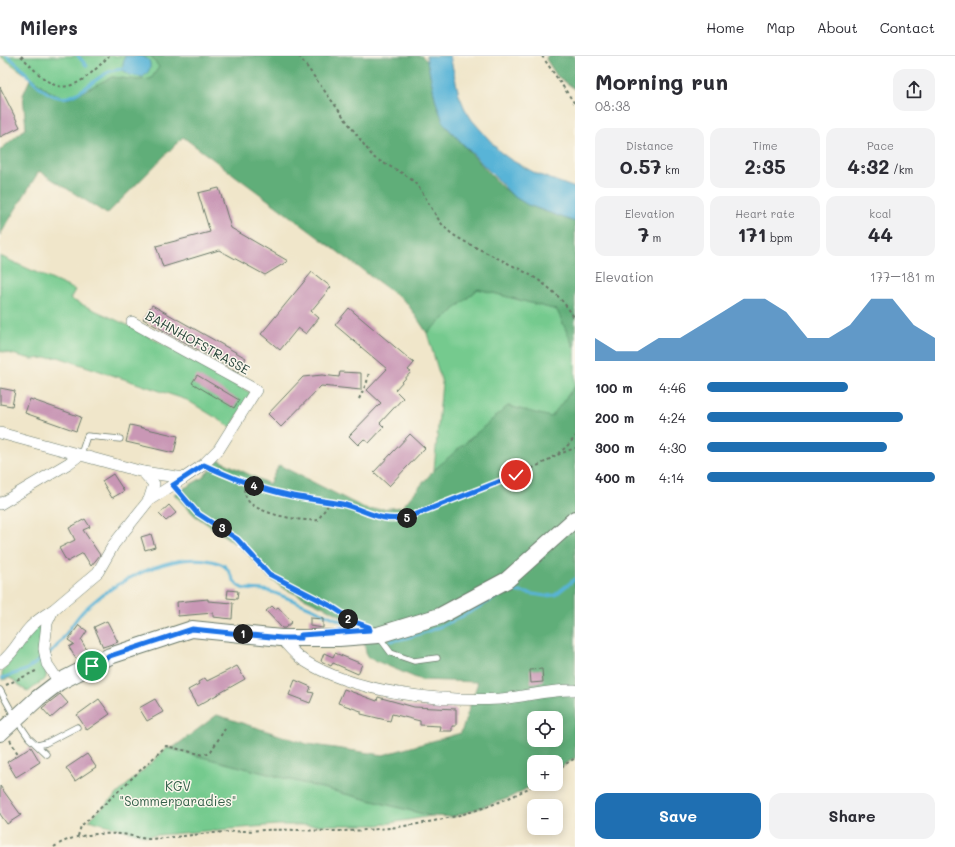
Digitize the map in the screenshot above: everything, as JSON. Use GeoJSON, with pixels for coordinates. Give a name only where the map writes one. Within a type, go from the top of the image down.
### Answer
{"type":"FeatureCollection","features":[{"type":"Feature","properties":{"kind":"main road"},"geometry":{"type":"LineString","coordinates":[[0,732],[38,698],[59,682],[110,656],[192,629],[281,638],[301,636],[378,635],[440,616],[507,580],[568,528],[575,519]]}},
{"type":"Feature","properties":{"kind":"street","name":"BAHNHOFSTRASSE"},"geometry":{"type":"LineString","coordinates":[[59,682],[48,664],[44,649],[44,632],[53,610],[98,572],[114,544],[149,500],[204,465],[221,450],[256,390],[132,322]]}},
{"type":"Feature","properties":{"kind":"street"},"geometry":{"type":"LineString","coordinates":[[0,433],[143,472],[184,478]]}},
{"type":"Feature","properties":{"kind":"street"},"geometry":{"type":"LineString","coordinates":[[0,504],[69,464],[81,454]]}},
{"type":"Feature","properties":{"kind":"street","name":"BAHNHOFSTRASSE"},"geometry":{"type":"LineString","coordinates":[[143,472],[154,484],[149,500]]}},
{"type":"Feature","properties":{"kind":"street"},"geometry":{"type":"LineString","coordinates":[[0,664],[16,647],[27,631],[42,616],[53,610]]}},
{"type":"Feature","properties":{"kind":"street"},"geometry":{"type":"LineString","coordinates":[[281,638],[302,660],[336,677],[411,695],[456,700],[501,698],[575,690]]}},
{"type":"Feature","properties":{"kind":"lane"},"geometry":{"type":"LineString","coordinates":[[81,454],[87,436],[120,440]]}},
{"type":"Feature","properties":{"kind":"lane"},"geometry":{"type":"LineString","coordinates":[[378,635],[391,653],[414,661],[437,658]]}},
{"type":"Feature","properties":{"kind":"lane"},"geometry":{"type":"LineString","coordinates":[[0,689],[16,719],[30,738],[46,754]]}},
{"type":"Feature","properties":{"kind":"lane"},"geometry":{"type":"LineString","coordinates":[[38,745],[46,743],[77,727]]}},
{"type":"Feature","properties":{"kind":"path"},"geometry":{"type":"LineString","coordinates":[[21,56],[38,74],[50,83],[63,86],[76,84],[109,56]]}},
{"type":"Feature","properties":{"kind":"path"},"geometry":{"type":"LineString","coordinates":[[299,56],[372,157],[388,167],[406,175],[415,183],[437,219],[452,234],[545,283],[566,304],[575,319]]}},
{"type":"Feature","properties":{"kind":"path"},"geometry":{"type":"LineString","coordinates":[[542,56],[575,104]]}},
{"type":"Feature","properties":{"kind":"path"},"geometry":{"type":"LineString","coordinates":[[359,399],[367,382],[369,372]]}},
{"type":"Feature","properties":{"kind":"path"},"geometry":{"type":"LineString","coordinates":[[549,458],[567,446],[575,436]]}},
{"type":"Feature","properties":{"kind":"path"},"geometry":{"type":"LineString","coordinates":[[204,465],[243,483],[283,494],[330,502],[361,510],[384,519],[394,520],[409,517],[516,475],[549,458],[575,448]]}},
{"type":"Feature","properties":{"kind":"path"},"geometry":{"type":"LineString","coordinates":[[243,483],[245,495],[250,503],[261,510],[299,519],[318,520],[330,502]]}},
{"type":"Feature","properties":{"kind":"path"},"geometry":{"type":"LineString","coordinates":[[173,485],[197,513],[237,539],[269,574],[331,606],[346,617],[362,625]]}},
{"type":"Feature","properties":{"kind":"path"},"geometry":{"type":"LineString","coordinates":[[0,689],[48,664]]}},
{"type":"Feature","properties":{"kind":"path"},"geometry":{"type":"LineString","coordinates":[[78,836],[81,826],[166,746],[204,755],[212,751],[225,729]]}},
{"type":"Feature","properties":{"kind":"path"},"geometry":{"type":"LineString","coordinates":[[563,766],[575,758]]}},
{"type":"Feature","properties":{"kind":"path"},"geometry":{"type":"LineString","coordinates":[[54,847],[61,842],[78,836],[121,834],[148,839],[266,830],[301,829],[337,831],[377,829],[453,817],[509,798],[527,788]]}},
{"type":"Feature","properties":{"kind":"green space"},"geometry":{"type":"Polygon","coordinates":[[[0,56],[151,56],[159,67],[151,79],[138,80],[112,77],[68,99],[49,91],[0,56]]]}},
{"type":"Feature","properties":{"kind":"green space"},"geometry":{"type":"Polygon","coordinates":[[[151,56],[422,56],[427,61],[436,102],[444,124],[500,185],[513,196],[528,205],[575,222],[575,350],[557,310],[478,289],[427,333],[407,303],[183,137],[107,214],[39,171],[0,235],[0,150],[26,128],[23,95],[31,77],[49,91],[68,99],[112,77],[138,80],[151,79],[159,67],[151,56]]]}},
{"type":"Feature","properties":{"kind":"green space"},"geometry":{"type":"Polygon","coordinates":[[[547,56],[575,56],[575,89],[557,76],[546,59],[547,56]]]}},
{"type":"Feature","properties":{"kind":"green space"},"geometry":{"type":"Polygon","coordinates":[[[0,256],[75,290],[70,299],[136,329],[251,393],[231,427],[187,400],[58,357],[32,359],[0,351],[0,256]]]}},
{"type":"Feature","properties":{"kind":"green space"},"geometry":{"type":"Polygon","coordinates":[[[478,289],[557,310],[575,350],[575,386],[551,418],[508,406],[434,470],[442,383],[427,333],[478,289]]]}},
{"type":"Feature","properties":{"kind":"green space"},"geometry":{"type":"Polygon","coordinates":[[[575,386],[575,758],[563,766],[563,755],[527,755],[527,788],[509,798],[453,817],[431,816],[167,748],[174,747],[217,715],[307,744],[383,755],[461,733],[478,682],[421,680],[367,657],[361,628],[336,613],[281,587],[265,574],[250,556],[229,539],[194,515],[174,494],[202,478],[219,460],[269,484],[279,465],[368,510],[402,507],[434,470],[508,406],[551,417],[575,386]]]}},
{"type":"Feature","properties":{"kind":"green space"},"geometry":{"type":"Polygon","coordinates":[[[41,625],[40,643],[46,670],[46,678],[28,692],[10,678],[2,680],[2,673],[30,630],[41,625]]]}},
{"type":"Feature","properties":{"kind":"green space","name":"KGV \"Sommerparadies\""},"geometry":{"type":"Polygon","coordinates":[[[167,748],[431,816],[379,825],[277,825],[146,836],[89,820],[167,748]]]}},
{"type":"Feature","properties":{"kind":"water"},"geometry":{"type":"Polygon","coordinates":[[[125,56],[142,56],[149,60],[150,68],[148,72],[143,77],[129,75],[122,69],[125,56]]]}},
{"type":"Feature","properties":{"kind":"water"},"geometry":{"type":"Polygon","coordinates":[[[426,56],[450,56],[459,95],[465,109],[472,120],[500,152],[511,160],[537,174],[575,188],[575,222],[528,205],[513,196],[444,124],[436,102],[426,56]]]}},
{"type":"Feature","properties":{"kind":"building"},"geometry":{"type":"Polygon","coordinates":[[[0,87],[20,127],[0,137],[0,87]]]}},
{"type":"Feature","properties":{"kind":"building"},"geometry":{"type":"Polygon","coordinates":[[[219,188],[231,228],[288,261],[265,275],[219,250],[163,267],[156,246],[210,232],[198,193],[219,188]]]}},
{"type":"Feature","properties":{"kind":"building"},"geometry":{"type":"Polygon","coordinates":[[[312,272],[331,287],[311,311],[319,318],[306,334],[298,328],[280,350],[261,334],[312,272]]]}},
{"type":"Feature","properties":{"kind":"building"},"geometry":{"type":"Polygon","coordinates":[[[152,305],[246,358],[238,372],[143,319],[152,305]]]}},
{"type":"Feature","properties":{"kind":"building"},"geometry":{"type":"Polygon","coordinates":[[[349,308],[414,363],[408,370],[411,372],[395,390],[403,398],[380,423],[384,427],[369,443],[364,439],[358,445],[349,436],[381,403],[367,390],[387,369],[335,325],[349,308]]]}},
{"type":"Feature","properties":{"kind":"building"},"geometry":{"type":"Polygon","coordinates":[[[340,372],[361,373],[361,390],[321,386],[281,427],[268,414],[303,377],[322,375],[339,377],[340,372]]]}},
{"type":"Feature","properties":{"kind":"building"},"geometry":{"type":"Polygon","coordinates":[[[197,375],[239,400],[234,408],[192,383],[197,375]]]}},
{"type":"Feature","properties":{"kind":"building"},"geometry":{"type":"Polygon","coordinates":[[[0,388],[15,391],[12,406],[0,404],[0,388]]]}},
{"type":"Feature","properties":{"kind":"building"},"geometry":{"type":"Polygon","coordinates":[[[30,399],[81,417],[76,431],[25,413],[30,399]]]}},
{"type":"Feature","properties":{"kind":"building"},"geometry":{"type":"Polygon","coordinates":[[[130,425],[178,436],[174,453],[126,442],[130,425]]]}},
{"type":"Feature","properties":{"kind":"building"},"geometry":{"type":"Polygon","coordinates":[[[410,434],[425,448],[389,486],[374,472],[410,434]]]}},
{"type":"Feature","properties":{"kind":"building"},"geometry":{"type":"Polygon","coordinates":[[[113,474],[124,491],[112,498],[102,481],[113,474]]]}},
{"type":"Feature","properties":{"kind":"building"},"geometry":{"type":"Polygon","coordinates":[[[169,505],[176,513],[166,521],[159,514],[169,505]]]}},
{"type":"Feature","properties":{"kind":"building"},"geometry":{"type":"Polygon","coordinates":[[[85,519],[90,527],[83,530],[100,555],[91,566],[83,553],[67,562],[59,548],[75,540],[69,528],[85,519]]]}},
{"type":"Feature","properties":{"kind":"building"},"geometry":{"type":"Polygon","coordinates":[[[151,534],[155,547],[145,550],[141,537],[151,534]]]}},
{"type":"Feature","properties":{"kind":"building"},"geometry":{"type":"Polygon","coordinates":[[[228,590],[238,591],[237,599],[227,598],[228,590]]]}},
{"type":"Feature","properties":{"kind":"building"},"geometry":{"type":"Polygon","coordinates":[[[208,599],[208,601],[233,603],[232,619],[213,617],[213,613],[178,616],[177,602],[208,599]]]}},
{"type":"Feature","properties":{"kind":"building"},"geometry":{"type":"Polygon","coordinates":[[[272,606],[275,609],[278,607],[292,622],[285,628],[282,628],[266,611],[272,606]]]}},
{"type":"Feature","properties":{"kind":"building"},"geometry":{"type":"Polygon","coordinates":[[[310,618],[323,619],[323,628],[310,626],[310,618]]]}},
{"type":"Feature","properties":{"kind":"building"},"geometry":{"type":"Polygon","coordinates":[[[107,621],[118,642],[103,647],[94,627],[107,621]]]}},
{"type":"Feature","properties":{"kind":"building"},"geometry":{"type":"Polygon","coordinates":[[[79,625],[87,631],[81,640],[90,655],[86,652],[76,659],[69,647],[74,644],[68,640],[79,625]]]}},
{"type":"Feature","properties":{"kind":"building"},"geometry":{"type":"Polygon","coordinates":[[[324,653],[333,657],[335,653],[362,664],[358,674],[333,663],[331,666],[321,661],[324,653]]]}},
{"type":"Feature","properties":{"kind":"building"},"geometry":{"type":"Polygon","coordinates":[[[237,666],[245,679],[197,706],[188,690],[199,684],[198,682],[205,678],[207,681],[237,666]]]}},
{"type":"Feature","properties":{"kind":"building"},"geometry":{"type":"Polygon","coordinates":[[[542,669],[543,682],[531,683],[530,670],[542,669]]]}},
{"type":"Feature","properties":{"kind":"building"},"geometry":{"type":"Polygon","coordinates":[[[295,680],[311,687],[309,692],[314,693],[310,703],[289,695],[295,680]]]}},
{"type":"Feature","properties":{"kind":"building"},"geometry":{"type":"Polygon","coordinates":[[[344,689],[377,701],[378,697],[414,707],[456,709],[456,726],[452,726],[452,731],[439,731],[440,726],[420,725],[420,721],[392,714],[390,721],[361,714],[361,711],[338,703],[344,689]]]}},
{"type":"Feature","properties":{"kind":"building"},"geometry":{"type":"Polygon","coordinates":[[[60,694],[68,703],[51,718],[42,708],[60,694]]]}},
{"type":"Feature","properties":{"kind":"building"},"geometry":{"type":"Polygon","coordinates":[[[99,699],[110,714],[87,730],[77,715],[99,699]]]}},
{"type":"Feature","properties":{"kind":"building"},"geometry":{"type":"Polygon","coordinates":[[[155,699],[163,712],[147,721],[139,708],[155,699]]]}},
{"type":"Feature","properties":{"kind":"building"},"geometry":{"type":"Polygon","coordinates":[[[31,747],[40,762],[16,777],[7,762],[31,747]]]}},
{"type":"Feature","properties":{"kind":"building"},"geometry":{"type":"Polygon","coordinates":[[[87,754],[96,767],[75,781],[66,768],[87,754]]]}},
{"type":"Feature","properties":{"kind":"building"},"geometry":{"type":"Polygon","coordinates":[[[0,786],[21,815],[7,824],[0,814],[0,786]]]}},
{"type":"Feature","properties":{"kind":"waterway"},"geometry":{"type":"LineString","coordinates":[[7,56],[13,60],[42,89],[59,97],[68,97],[77,94],[102,76],[111,71],[122,69]]}},
{"type":"Feature","properties":{"kind":"waterway"},"geometry":{"type":"LineString","coordinates":[[78,56],[87,66]]}},
{"type":"Feature","properties":{"kind":"waterway"},"geometry":{"type":"LineString","coordinates":[[48,655],[59,644],[76,619],[99,597],[131,577],[149,569],[168,563],[187,560],[204,560],[221,564],[225,566],[238,586],[242,588],[272,592],[353,626]]}},
{"type":"Feature","properties":{"kind":"waterway"},"geometry":{"type":"LineString","coordinates":[[391,641],[422,634],[452,622],[508,590],[545,596],[555,595],[575,579]]}},
{"type":"Feature","properties":{"kind":"waterway"},"geometry":{"type":"LineString","coordinates":[[2,678],[26,670],[43,658]]}},
{"type":"Feature","properties":{"kind":"route"},"geometry":{"type":"LineString","coordinates":[[92,666],[110,656],[192,629],[281,638],[301,638],[301,635],[370,630],[369,627],[355,622],[331,606],[269,574],[250,551],[237,539],[197,513],[184,501],[173,485],[204,465],[238,481],[283,494],[341,504],[384,519],[394,520],[409,517],[451,502],[516,475]]}}]}
